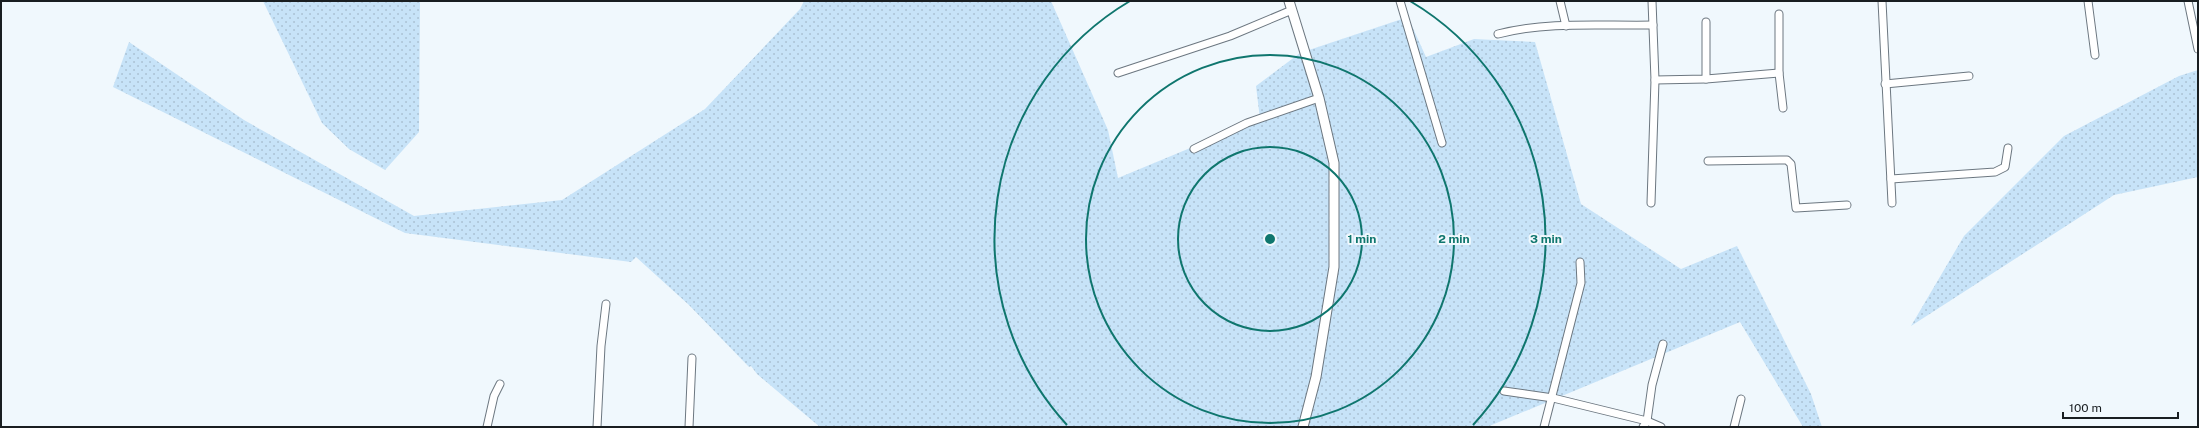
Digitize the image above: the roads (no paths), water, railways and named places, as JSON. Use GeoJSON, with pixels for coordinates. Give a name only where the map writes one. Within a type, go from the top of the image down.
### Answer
{"type":"FeatureCollection","features":[{"type":"Feature","properties":{"kind":"street"},"geometry":{"type":"LineString","coordinates":[[1289,1],[1319,98],[1334,163],[1334,267],[1316,377],[1303,427]]}},
{"type":"Feature","properties":{"kind":"street"},"geometry":{"type":"LineString","coordinates":[[1400,1],[1442,143]]}},
{"type":"Feature","properties":{"kind":"street"},"geometry":{"type":"LineString","coordinates":[[1560,1],[1566,26]]}},
{"type":"Feature","properties":{"kind":"street"},"geometry":{"type":"LineString","coordinates":[[1652,1],[1655,80],[1652,203]]}},
{"type":"Feature","properties":{"kind":"street"},"geometry":{"type":"LineString","coordinates":[[1882,1],[1892,203]]}},
{"type":"Feature","properties":{"kind":"street"},"geometry":{"type":"LineString","coordinates":[[2088,1],[2095,55]]}},
{"type":"Feature","properties":{"kind":"street"},"geometry":{"type":"LineString","coordinates":[[2188,1],[2198,49]]}},
{"type":"Feature","properties":{"kind":"street"},"geometry":{"type":"LineString","coordinates":[[1118,73],[1230,36],[1292,10]]}},
{"type":"Feature","properties":{"kind":"street"},"geometry":{"type":"LineString","coordinates":[[1779,14],[1779,73],[1783,108]]}},
{"type":"Feature","properties":{"kind":"street"},"geometry":{"type":"LineString","coordinates":[[1706,22],[1706,80]]}},
{"type":"Feature","properties":{"kind":"street"},"geometry":{"type":"LineString","coordinates":[[1498,34],[1523,28],[1546,25],[1653,25]]}},
{"type":"Feature","properties":{"kind":"street"},"geometry":{"type":"LineString","coordinates":[[1655,80],[1706,80],[1779,73]]}},
{"type":"Feature","properties":{"kind":"street"},"geometry":{"type":"LineString","coordinates":[[1885,84],[1969,76]]}},
{"type":"Feature","properties":{"kind":"street"},"geometry":{"type":"LineString","coordinates":[[1194,149],[1247,123],[1319,98]]}},
{"type":"Feature","properties":{"kind":"street"},"geometry":{"type":"LineString","coordinates":[[1891,179],[1995,172],[2005,167],[2008,148]]}},
{"type":"Feature","properties":{"kind":"street"},"geometry":{"type":"LineString","coordinates":[[1708,161],[1787,160],[1791,164],[1796,208],[1847,205]]}},
{"type":"Feature","properties":{"kind":"street"},"geometry":{"type":"LineString","coordinates":[[1544,427],[1553,398],[1567,330],[1581,283],[1580,262]]}},
{"type":"Feature","properties":{"kind":"street"},"geometry":{"type":"LineString","coordinates":[[597,427],[600,346],[606,304]]}},
{"type":"Feature","properties":{"kind":"street"},"geometry":{"type":"LineString","coordinates":[[1645,424],[1652,385],[1663,344]]}},
{"type":"Feature","properties":{"kind":"street"},"geometry":{"type":"LineString","coordinates":[[689,427],[692,358]]}},
{"type":"Feature","properties":{"kind":"street"},"geometry":{"type":"LineString","coordinates":[[487,427],[494,396],[500,384]]}},
{"type":"Feature","properties":{"kind":"street"},"geometry":{"type":"LineString","coordinates":[[1504,390],[1553,398],[1645,424],[1661,427]]}},
{"type":"Feature","properties":{"kind":"street"},"geometry":{"type":"LineString","coordinates":[[1734,427],[1741,399]]}}]}
